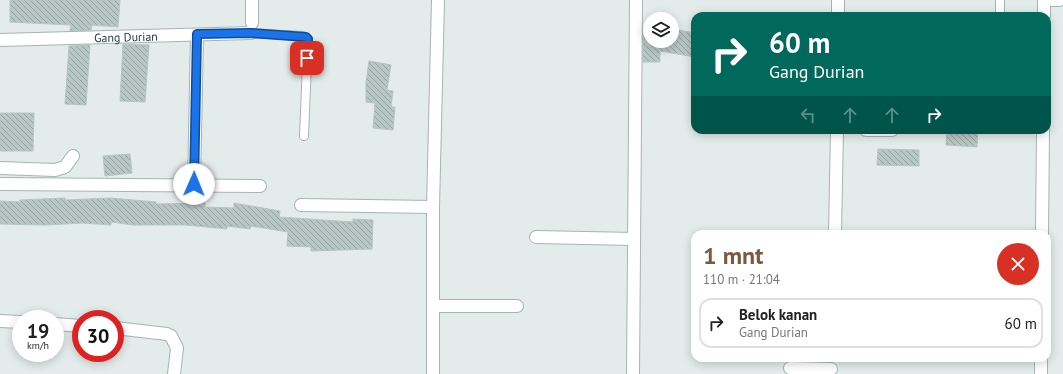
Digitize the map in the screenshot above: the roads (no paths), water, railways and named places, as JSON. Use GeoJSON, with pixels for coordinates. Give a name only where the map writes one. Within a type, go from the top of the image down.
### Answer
{"type":"FeatureCollection","features":[{"type":"Feature","properties":{"kind":"street"},"geometry":{"type":"LineString","coordinates":[[252,0],[252,28]]}},
{"type":"Feature","properties":{"kind":"street"},"geometry":{"type":"LineString","coordinates":[[433,374],[433,207],[438,0]]}},
{"type":"Feature","properties":{"kind":"street"},"geometry":{"type":"LineString","coordinates":[[633,374],[636,0]]}},
{"type":"Feature","properties":{"kind":"street"},"geometry":{"type":"LineString","coordinates":[[838,0],[838,12]]}},
{"type":"Feature","properties":{"kind":"street"},"geometry":{"type":"LineString","coordinates":[[1044,12],[1044,0],[1059,0]]}},
{"type":"Feature","properties":{"kind":"street","name":"Gang Durian"},"geometry":{"type":"LineString","coordinates":[[0,40],[197,34],[252,28]]}},
{"type":"Feature","properties":{"kind":"street"},"geometry":{"type":"LineString","coordinates":[[194,184],[197,34]]}},
{"type":"Feature","properties":{"kind":"street"},"geometry":{"type":"LineString","coordinates":[[835,230],[837,134]]}},
{"type":"Feature","properties":{"kind":"street"},"geometry":{"type":"LineString","coordinates":[[1042,230],[1043,134]]}},
{"type":"Feature","properties":{"kind":"street"},"geometry":{"type":"LineString","coordinates":[[0,168],[54,170],[65,167],[73,156]]}},
{"type":"Feature","properties":{"kind":"street"},"geometry":{"type":"LineString","coordinates":[[0,184],[194,184],[260,186]]}},
{"type":"Feature","properties":{"kind":"street"},"geometry":{"type":"LineString","coordinates":[[301,205],[433,207]]}},
{"type":"Feature","properties":{"kind":"street"},"geometry":{"type":"LineString","coordinates":[[536,236],[634,239]]}},
{"type":"Feature","properties":{"kind":"street"},"geometry":{"type":"LineString","coordinates":[[433,306],[517,306]]}},
{"type":"Feature","properties":{"kind":"street"},"geometry":{"type":"LineString","coordinates":[[0,320],[12,321]]}},
{"type":"Feature","properties":{"kind":"street"},"geometry":{"type":"LineString","coordinates":[[124,329],[167,334],[171,336],[176,348],[174,374]]}},
{"type":"Feature","properties":{"kind":"street"},"geometry":{"type":"LineString","coordinates":[[1041,362],[1041,374]]}},
{"type":"Feature","properties":{"kind":"street"},"geometry":{"type":"LineString","coordinates":[[790,368],[831,367]]}},
{"type":"Feature","properties":{"kind":"lane"},"geometry":{"type":"LineString","coordinates":[[1000,0],[1000,12]]}},
{"type":"Feature","properties":{"kind":"lane"},"geometry":{"type":"LineString","coordinates":[[252,28],[302,36],[308,39],[304,136]]}}]}
